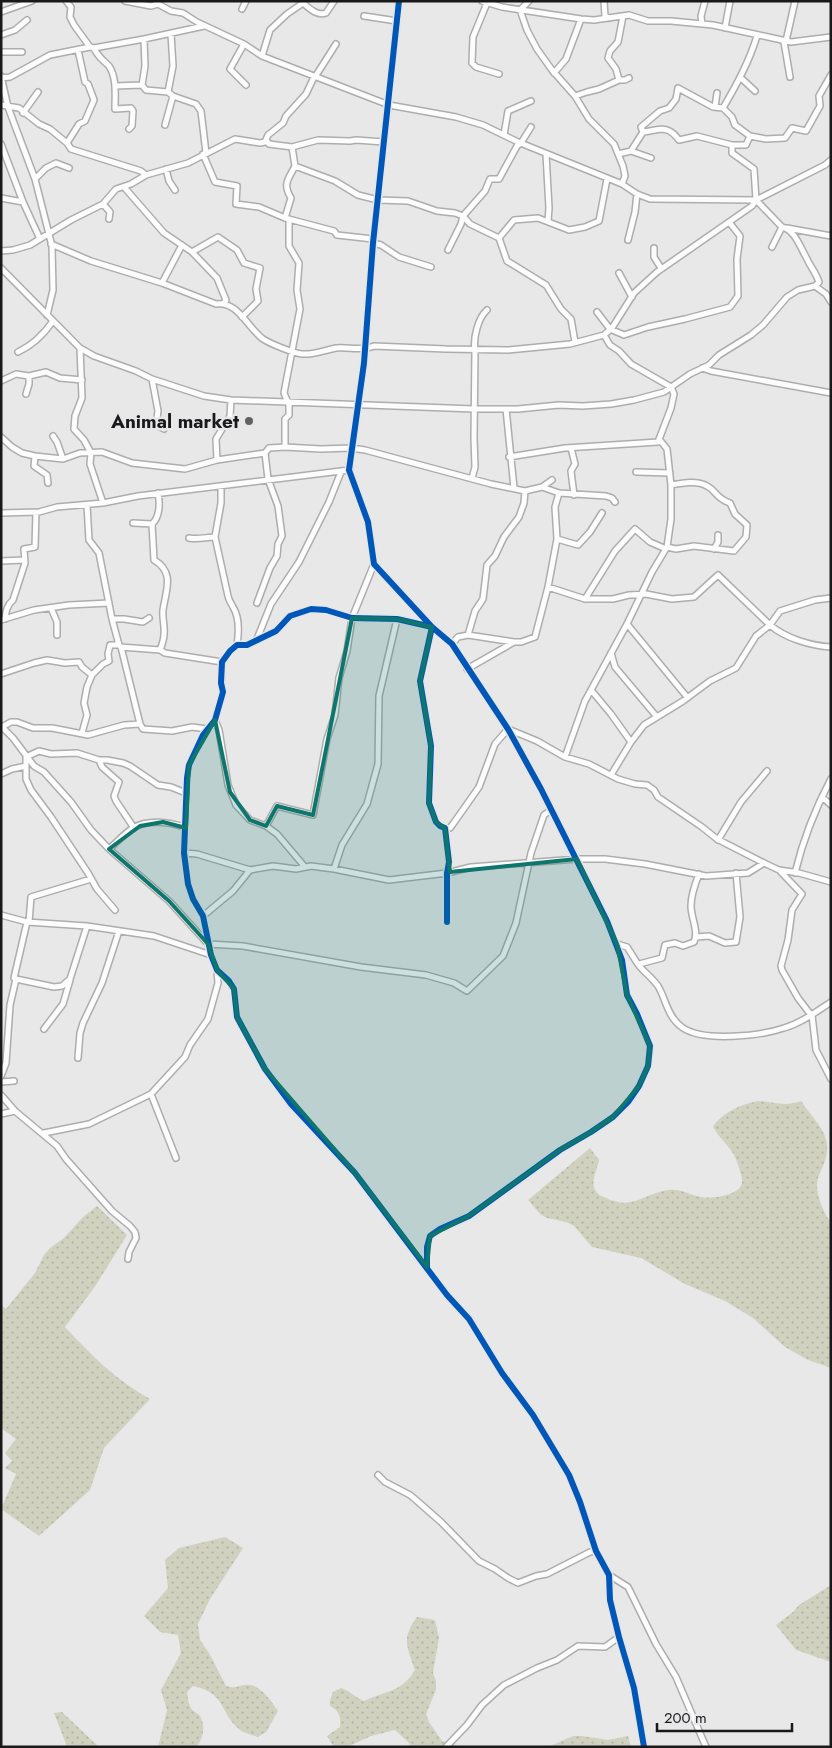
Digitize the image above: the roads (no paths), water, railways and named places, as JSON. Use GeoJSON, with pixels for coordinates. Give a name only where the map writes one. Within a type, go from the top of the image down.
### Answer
{"type":"FeatureCollection","features":[{"type":"Feature","properties":{"kind":"street"},"geometry":{"type":"LineString","coordinates":[[1,12],[32,1]]}},
{"type":"Feature","properties":{"kind":"street"},"geometry":{"type":"LineString","coordinates":[[66,1],[71,7],[70,17],[74,25],[113,73],[116,109],[131,108],[133,111],[132,126],[129,129]]}},
{"type":"Feature","properties":{"kind":"street"},"geometry":{"type":"LineString","coordinates":[[125,1],[151,6],[157,3],[171,11],[183,13],[244,44],[262,56],[389,105],[456,117],[483,125],[521,144],[622,184],[637,194],[650,199],[756,200],[825,165],[831,160]]}},
{"type":"Feature","properties":{"kind":"street"},"geometry":{"type":"LineString","coordinates":[[242,9],[246,1]]}},
{"type":"Feature","properties":{"kind":"street"},"geometry":{"type":"LineString","coordinates":[[262,56],[270,30],[287,14],[303,2],[314,12],[321,15],[326,13],[334,1]]}},
{"type":"Feature","properties":{"kind":"street"},"geometry":{"type":"LineString","coordinates":[[266,826],[277,806],[313,815],[327,739],[335,715],[339,678],[347,651],[352,618],[374,564],[368,522],[349,470],[365,350],[373,241],[399,1]]}},
{"type":"Feature","properties":{"kind":"street"},"geometry":{"type":"LineString","coordinates":[[520,10],[529,1]]}},
{"type":"Feature","properties":{"kind":"street"},"geometry":{"type":"LineString","coordinates":[[604,1],[604,16],[609,18]]}},
{"type":"Feature","properties":{"kind":"street"},"geometry":{"type":"LineString","coordinates":[[702,24],[701,16],[705,1]]}},
{"type":"Feature","properties":{"kind":"street"},"geometry":{"type":"LineString","coordinates":[[725,28],[730,1]]}},
{"type":"Feature","properties":{"kind":"street"},"geometry":{"type":"LineString","coordinates":[[790,77],[785,41],[795,1]]}},
{"type":"Feature","properties":{"kind":"street"},"geometry":{"type":"LineString","coordinates":[[499,74],[483,70],[472,63],[473,37],[485,2],[520,10],[581,19],[594,20],[629,15],[648,21],[713,25],[785,41],[799,42],[831,37]]}},
{"type":"Feature","properties":{"kind":"street"},"geometry":{"type":"LineString","coordinates":[[520,10],[527,30],[537,49],[554,73],[575,96],[589,119],[614,144],[625,176],[622,184]]}},
{"type":"Feature","properties":{"kind":"street"},"geometry":{"type":"LineString","coordinates":[[364,16],[397,21]]}},
{"type":"Feature","properties":{"kind":"street"},"geometry":{"type":"LineString","coordinates":[[619,80],[616,69],[608,58],[610,50],[618,42],[623,16]]}},
{"type":"Feature","properties":{"kind":"street"},"geometry":{"type":"LineString","coordinates":[[554,73],[566,59],[581,19]]}},
{"type":"Feature","properties":{"kind":"street"},"geometry":{"type":"LineString","coordinates":[[1,35],[16,30],[27,20]]}},
{"type":"Feature","properties":{"kind":"street"},"geometry":{"type":"LineString","coordinates":[[47,315],[54,290],[49,233],[35,179],[8,107],[1,77],[10,77],[50,55],[144,40],[205,25]]}},
{"type":"Feature","properties":{"kind":"street"},"geometry":{"type":"LineString","coordinates":[[168,92],[173,66],[171,34]]}},
{"type":"Feature","properties":{"kind":"street"},"geometry":{"type":"LineString","coordinates":[[723,108],[741,78],[757,36]]}},
{"type":"Feature","properties":{"kind":"street"},"geometry":{"type":"LineString","coordinates":[[144,40],[145,66],[142,85],[146,90],[168,92],[173,96],[196,104],[201,112],[205,154],[215,182],[237,186],[236,204],[259,207],[287,219],[334,231],[336,235],[373,241],[399,257],[431,267]]}},
{"type":"Feature","properties":{"kind":"street"},"geometry":{"type":"LineString","coordinates":[[244,44],[230,69],[246,85]]}},
{"type":"Feature","properties":{"kind":"street"},"geometry":{"type":"LineString","coordinates":[[1,251],[30,245],[70,220],[103,204],[116,189],[146,175],[188,163],[235,139],[265,142],[268,135],[283,123],[286,116],[301,101],[336,44]]}},
{"type":"Feature","properties":{"kind":"street"},"geometry":{"type":"LineString","coordinates":[[67,143],[79,124],[85,120],[94,100],[88,84],[85,82],[78,50]]}},
{"type":"Feature","properties":{"kind":"street"},"geometry":{"type":"LineString","coordinates":[[1,52],[22,52]]}},
{"type":"Feature","properties":{"kind":"street"},"geometry":{"type":"LineString","coordinates":[[643,132],[641,127],[660,111],[669,108],[676,99],[678,88],[715,107],[723,108],[732,117],[735,125],[750,136],[766,139],[786,138],[792,128],[806,131],[820,106],[819,96],[831,75]]}},
{"type":"Feature","properties":{"kind":"street"},"geometry":{"type":"LineString","coordinates":[[575,96],[629,78]]}},
{"type":"Feature","properties":{"kind":"street"},"geometry":{"type":"LineString","coordinates":[[741,78],[755,92]]}},
{"type":"Feature","properties":{"kind":"street"},"geometry":{"type":"LineString","coordinates":[[115,86],[142,85]]}},
{"type":"Feature","properties":{"kind":"street"},"geometry":{"type":"LineString","coordinates":[[23,113],[38,92]]}},
{"type":"Feature","properties":{"kind":"street"},"geometry":{"type":"LineString","coordinates":[[715,107],[717,93]]}},
{"type":"Feature","properties":{"kind":"street"},"geometry":{"type":"LineString","coordinates":[[166,125],[173,96]]}},
{"type":"Feature","properties":{"kind":"street"},"geometry":{"type":"LineString","coordinates":[[504,136],[508,111],[531,101]]}},
{"type":"Feature","properties":{"kind":"street"},"geometry":{"type":"LineString","coordinates":[[1,106],[19,108],[39,124],[50,129],[67,143],[70,149],[141,171],[146,175]]}},
{"type":"Feature","properties":{"kind":"street"},"geometry":{"type":"LineString","coordinates":[[448,250],[462,224],[463,216],[485,191],[490,179],[499,179],[517,146],[521,144],[531,126]]}},
{"type":"Feature","properties":{"kind":"street"},"geometry":{"type":"LineString","coordinates":[[631,150],[643,132],[661,128],[673,133],[679,140],[697,136],[732,145],[746,145],[750,136]]}},
{"type":"Feature","properties":{"kind":"street"},"geometry":{"type":"LineString","coordinates":[[265,140],[269,144],[292,147],[318,140],[384,142]]}},
{"type":"Feature","properties":{"kind":"street"},"geometry":{"type":"LineString","coordinates":[[1,144],[23,202],[40,239]]}},
{"type":"Feature","properties":{"kind":"street"},"geometry":{"type":"LineString","coordinates":[[51,244],[91,261],[162,283],[216,304],[224,303],[242,317],[264,340],[292,352],[304,354],[335,348],[365,350],[374,346],[475,350],[542,348],[604,335],[632,297],[662,268],[752,206],[756,200],[754,169],[732,152],[732,145]]}},
{"type":"Feature","properties":{"kind":"street"},"geometry":{"type":"LineString","coordinates":[[285,447],[285,418],[289,415],[289,405],[284,393],[300,309],[297,290],[299,263],[288,246],[287,219],[291,198],[288,193],[286,180],[294,166],[292,147]]}},
{"type":"Feature","properties":{"kind":"street"},"geometry":{"type":"LineString","coordinates":[[618,154],[631,150],[651,158]]}},
{"type":"Feature","properties":{"kind":"street"},"geometry":{"type":"LineString","coordinates":[[546,154],[550,208],[548,221]]}},
{"type":"Feature","properties":{"kind":"street"},"geometry":{"type":"LineString","coordinates":[[1,166],[8,161]]}},
{"type":"Feature","properties":{"kind":"street"},"geometry":{"type":"LineString","coordinates":[[35,179],[46,168],[56,164],[69,168]]}},
{"type":"Feature","properties":{"kind":"street"},"geometry":{"type":"LineString","coordinates":[[294,166],[335,181],[358,195],[378,200],[408,201],[437,211],[448,211],[463,216],[470,224],[499,238],[507,262],[546,286],[571,319],[576,342]]}},
{"type":"Feature","properties":{"kind":"street"},"geometry":{"type":"LineString","coordinates":[[166,169],[169,181],[175,190]]}},
{"type":"Feature","properties":{"kind":"street"},"geometry":{"type":"LineString","coordinates":[[499,238],[514,220],[538,218],[569,230],[585,227],[599,220],[607,179]]}},
{"type":"Feature","properties":{"kind":"street"},"geometry":{"type":"LineString","coordinates":[[124,186],[164,233],[192,252],[217,278],[226,300],[224,303]]}},
{"type":"Feature","properties":{"kind":"street"},"geometry":{"type":"LineString","coordinates":[[628,240],[637,194]]}},
{"type":"Feature","properties":{"kind":"street"},"geometry":{"type":"LineString","coordinates":[[1,198],[23,202]]}},
{"type":"Feature","properties":{"kind":"street"},"geometry":{"type":"LineString","coordinates":[[1,268],[80,348],[94,356],[136,371],[152,379],[204,396],[230,400],[474,409],[611,404],[664,392],[763,325],[787,297],[798,290],[815,286],[820,282],[805,256],[801,244],[756,200]]}},
{"type":"Feature","properties":{"kind":"street"},"geometry":{"type":"LineString","coordinates":[[103,204],[110,212],[109,219]]}},
{"type":"Feature","properties":{"kind":"street"},"geometry":{"type":"LineString","coordinates":[[597,312],[610,329],[624,335],[730,306],[738,296],[737,259],[740,236],[729,222]]}},
{"type":"Feature","properties":{"kind":"street"},"geometry":{"type":"LineString","coordinates":[[784,228],[831,236]]}},
{"type":"Feature","properties":{"kind":"street"},"geometry":{"type":"LineString","coordinates":[[772,247],[784,228]]}},
{"type":"Feature","properties":{"kind":"street"},"geometry":{"type":"LineString","coordinates":[[192,252],[218,236],[237,250],[244,263],[260,268],[256,289],[258,301],[242,317]]}},
{"type":"Feature","properties":{"kind":"street"},"geometry":{"type":"LineString","coordinates":[[162,283],[182,245]]}},
{"type":"Feature","properties":{"kind":"street"},"geometry":{"type":"LineString","coordinates":[[654,248],[654,257],[662,268]]}},
{"type":"Feature","properties":{"kind":"street"},"geometry":{"type":"LineString","coordinates":[[620,273],[632,297]]}},
{"type":"Feature","properties":{"kind":"street"},"geometry":{"type":"LineString","coordinates":[[815,286],[826,294],[831,302]]}},
{"type":"Feature","properties":{"kind":"street"},"geometry":{"type":"LineString","coordinates":[[472,478],[475,467],[474,343],[482,315],[487,310]]}},
{"type":"Feature","properties":{"kind":"street"},"geometry":{"type":"LineString","coordinates":[[18,352],[33,343],[45,331],[52,320]]}},
{"type":"Feature","properties":{"kind":"street"},"geometry":{"type":"LineString","coordinates":[[509,457],[571,448],[655,444],[658,442],[674,394],[671,387],[631,364],[619,351],[610,345],[604,335]]}},
{"type":"Feature","properties":{"kind":"street"},"geometry":{"type":"LineString","coordinates":[[80,348],[82,398],[75,416],[74,429],[84,440],[91,453],[90,464],[103,504]]}},
{"type":"Feature","properties":{"kind":"street"},"geometry":{"type":"LineString","coordinates":[[702,368],[831,393]]}},
{"type":"Feature","properties":{"kind":"street"},"geometry":{"type":"LineString","coordinates":[[1,380],[16,374],[29,376],[46,372],[60,378],[82,380]]}},
{"type":"Feature","properties":{"kind":"street"},"geometry":{"type":"LineString","coordinates":[[26,394],[29,376]]}},
{"type":"Feature","properties":{"kind":"street"},"geometry":{"type":"LineString","coordinates":[[152,379],[158,411],[156,424],[164,429]]}},
{"type":"Feature","properties":{"kind":"street"},"geometry":{"type":"LineString","coordinates":[[217,460],[216,439],[230,416],[230,400]]}},
{"type":"Feature","properties":{"kind":"street"},"geometry":{"type":"LineString","coordinates":[[506,409],[509,457],[514,488]]}},
{"type":"Feature","properties":{"kind":"street"},"geometry":{"type":"LineString","coordinates":[[52,436],[57,442],[64,459]]}},
{"type":"Feature","properties":{"kind":"street"},"geometry":{"type":"LineString","coordinates":[[1,438],[17,450],[35,456],[64,459],[80,453],[102,452],[132,463],[185,470],[217,460],[265,453],[269,448],[351,448],[365,450],[491,484],[526,491],[542,487],[552,480]]}},
{"type":"Feature","properties":{"kind":"street"},"geometry":{"type":"LineString","coordinates":[[565,757],[591,690],[627,624],[652,572],[667,548],[671,519],[671,485],[667,448],[659,439]]}},
{"type":"Feature","properties":{"kind":"street"},"geometry":{"type":"LineString","coordinates":[[571,448],[575,464],[571,471],[574,495]]}},
{"type":"Feature","properties":{"kind":"street"},"geometry":{"type":"LineString","coordinates":[[257,603],[270,568],[277,556],[278,544],[282,536],[278,506],[268,479],[265,453]]}},
{"type":"Feature","properties":{"kind":"street"},"geometry":{"type":"LineString","coordinates":[[35,456],[34,466],[47,475],[48,483]]}},
{"type":"Feature","properties":{"kind":"street"},"geometry":{"type":"LineString","coordinates":[[1,513],[36,512],[57,508],[87,506],[158,493],[221,487],[268,479],[349,470]]}},
{"type":"Feature","properties":{"kind":"street"},"geometry":{"type":"LineString","coordinates":[[257,639],[271,604],[307,547],[341,472]]}},
{"type":"Feature","properties":{"kind":"street"},"geometry":{"type":"LineString","coordinates":[[636,472],[670,472]]}},
{"type":"Feature","properties":{"kind":"street"},"geometry":{"type":"LineString","coordinates":[[585,599],[615,551],[635,529],[650,542],[676,549],[694,546],[734,551],[746,537],[747,525],[735,514],[730,503],[720,500],[708,486],[691,482],[671,485]]}},
{"type":"Feature","properties":{"kind":"street"},"geometry":{"type":"LineString","coordinates":[[44,1133],[89,1124],[151,1094],[185,1057],[190,1045],[208,1019],[218,983],[217,970],[208,944],[203,916],[193,899],[188,884],[184,853],[184,827],[189,765],[207,729],[215,720],[223,692],[221,683],[222,662],[237,645],[240,629],[234,607],[230,604],[215,537],[222,503],[221,487]]}},
{"type":"Feature","properties":{"kind":"street"},"geometry":{"type":"LineString","coordinates":[[542,487],[559,493],[606,496],[612,498],[615,502]]}},
{"type":"Feature","properties":{"kind":"street"},"geometry":{"type":"LineString","coordinates":[[468,635],[475,611],[483,599],[487,565],[495,556],[504,537],[519,517],[526,491]]}},
{"type":"Feature","properties":{"kind":"street"},"geometry":{"type":"LineString","coordinates":[[158,493],[160,501],[156,520],[152,524],[154,560],[162,565],[168,581],[163,610],[164,633],[160,650]]}},
{"type":"Feature","properties":{"kind":"street"},"geometry":{"type":"LineString","coordinates":[[452,644],[458,637],[468,635],[514,642],[521,642],[535,637],[548,587],[557,539],[555,507],[559,493]]}},
{"type":"Feature","properties":{"kind":"street"},"geometry":{"type":"LineString","coordinates":[[87,506],[89,540],[99,553],[112,619],[140,724],[143,729],[156,731],[192,728],[207,729]]}},
{"type":"Feature","properties":{"kind":"street"},"geometry":{"type":"LineString","coordinates":[[3,620],[9,602],[13,600],[25,563],[24,549],[35,547],[36,512]]}},
{"type":"Feature","properties":{"kind":"street"},"geometry":{"type":"LineString","coordinates":[[557,539],[578,544],[590,532],[602,513]]}},
{"type":"Feature","properties":{"kind":"street"},"geometry":{"type":"LineString","coordinates":[[134,523],[152,524]]}},
{"type":"Feature","properties":{"kind":"street"},"geometry":{"type":"LineString","coordinates":[[714,549],[718,542],[718,535]]}},
{"type":"Feature","properties":{"kind":"street"},"geometry":{"type":"LineString","coordinates":[[189,538],[198,540],[206,537],[215,537]]}},
{"type":"Feature","properties":{"kind":"street"},"geometry":{"type":"LineString","coordinates":[[1,561],[24,560]]}},
{"type":"Feature","properties":{"kind":"street"},"geometry":{"type":"LineString","coordinates":[[374,564],[432,627],[452,644],[508,729],[607,920],[622,960],[628,995],[650,1046],[648,1066],[639,1086],[628,1102],[591,1132],[560,1150],[469,1216],[440,1229],[430,1236],[427,1248],[427,1268]]}},
{"type":"Feature","properties":{"kind":"street"},"geometry":{"type":"LineString","coordinates":[[548,587],[585,599],[613,599],[641,594],[657,595],[672,599],[694,597],[718,575],[776,631],[803,642],[831,647]]}},
{"type":"Feature","properties":{"kind":"street"},"geometry":{"type":"LineString","coordinates":[[611,775],[644,725],[688,698],[710,681],[736,668],[756,636],[770,625],[780,611],[815,600],[831,598]]}},
{"type":"Feature","properties":{"kind":"street"},"geometry":{"type":"LineString","coordinates":[[3,620],[34,610],[69,605],[109,603]]}},
{"type":"Feature","properties":{"kind":"street"},"geometry":{"type":"LineString","coordinates":[[52,608],[57,635]]}},
{"type":"Feature","properties":{"kind":"street"},"geometry":{"type":"LineString","coordinates":[[237,645],[247,645],[276,631],[290,616],[310,609],[326,610],[352,618],[397,619],[432,627]]}},
{"type":"Feature","properties":{"kind":"street"},"geometry":{"type":"LineString","coordinates":[[112,619],[143,622],[149,618]]}},
{"type":"Feature","properties":{"kind":"street"},"geometry":{"type":"LineString","coordinates":[[334,869],[342,845],[367,804],[378,764],[379,696],[397,619]]}},
{"type":"Feature","properties":{"kind":"street"},"geometry":{"type":"LineString","coordinates":[[627,624],[688,698]]}},
{"type":"Feature","properties":{"kind":"street"},"geometry":{"type":"LineString","coordinates":[[432,627],[420,681],[431,746],[429,803],[436,822],[440,826],[450,828],[479,787],[495,744],[508,729]]}},
{"type":"Feature","properties":{"kind":"street"},"geometry":{"type":"LineString","coordinates":[[467,669],[514,642]]}},
{"type":"Feature","properties":{"kind":"street"},"geometry":{"type":"LineString","coordinates":[[82,733],[87,715],[85,695],[92,675],[109,661],[110,645],[160,650],[165,653],[222,662]]}},
{"type":"Feature","properties":{"kind":"street"},"geometry":{"type":"LineString","coordinates":[[611,654],[615,667],[657,717]]}},
{"type":"Feature","properties":{"kind":"street"},"geometry":{"type":"LineString","coordinates":[[1,674],[47,660],[66,663],[79,662],[92,675]]}},
{"type":"Feature","properties":{"kind":"street"},"geometry":{"type":"LineString","coordinates":[[591,690],[631,742]]}},
{"type":"Feature","properties":{"kind":"street"},"geometry":{"type":"LineString","coordinates":[[215,720],[219,730],[232,799],[250,820],[266,826],[277,834],[305,867]]}},
{"type":"Feature","properties":{"kind":"street"},"geometry":{"type":"LineString","coordinates":[[140,724],[124,725],[88,735],[52,728],[33,728],[17,722],[11,722],[2,727],[13,738],[34,766],[44,772],[71,802],[91,830],[108,849],[169,901],[208,944],[243,946],[361,967],[426,975],[454,983],[467,991],[503,956],[516,923],[528,863],[544,816],[551,810]]}},
{"type":"Feature","properties":{"kind":"street"},"geometry":{"type":"LineString","coordinates":[[508,729],[544,745],[565,757],[589,764],[618,779],[647,785],[654,790],[658,797],[718,840],[764,863],[779,870],[831,882]]}},
{"type":"Feature","properties":{"kind":"street"},"geometry":{"type":"LineString","coordinates":[[26,757],[39,751],[51,754],[77,753],[98,760],[123,763],[158,786],[171,787],[186,793]]}},
{"type":"Feature","properties":{"kind":"street"},"geometry":{"type":"LineString","coordinates":[[26,757],[26,779],[31,790],[51,817],[88,873],[90,879],[115,910]]}},
{"type":"Feature","properties":{"kind":"street"},"geometry":{"type":"LineString","coordinates":[[98,760],[102,767],[119,782],[114,796],[134,828]]}},
{"type":"Feature","properties":{"kind":"street"},"geometry":{"type":"LineString","coordinates":[[1,774],[12,768],[26,766]]}},
{"type":"Feature","properties":{"kind":"street"},"geometry":{"type":"LineString","coordinates":[[718,840],[741,802],[767,772]]}},
{"type":"Feature","properties":{"kind":"street"},"geometry":{"type":"LineString","coordinates":[[795,873],[800,854],[822,796],[831,779]]}},
{"type":"Feature","properties":{"kind":"street"},"geometry":{"type":"LineString","coordinates":[[822,796],[831,805]]}},
{"type":"Feature","properties":{"kind":"street"},"geometry":{"type":"LineString","coordinates":[[108,849],[134,828],[163,822],[184,827]]}},
{"type":"Feature","properties":{"kind":"street"},"geometry":{"type":"LineString","coordinates":[[445,828],[449,862],[447,873],[447,922]]}},
{"type":"Feature","properties":{"kind":"street"},"geometry":{"type":"LineString","coordinates":[[184,853],[197,854],[250,870],[273,866],[296,869],[311,866],[389,880],[447,873],[471,867],[577,859],[605,859],[645,864],[706,876],[748,873],[764,863]]}},
{"type":"Feature","properties":{"kind":"street"},"geometry":{"type":"LineString","coordinates":[[203,916],[233,891],[250,870]]}},
{"type":"Feature","properties":{"kind":"street"},"geometry":{"type":"LineString","coordinates":[[779,870],[802,894],[792,910],[788,940],[781,966],[798,998],[812,1015],[816,1050],[831,1079]]}},
{"type":"Feature","properties":{"kind":"street"},"geometry":{"type":"LineString","coordinates":[[696,937],[709,936],[725,943],[736,942],[740,917],[736,873]]}},
{"type":"Feature","properties":{"kind":"street"},"geometry":{"type":"LineString","coordinates":[[639,964],[662,958],[664,945],[675,943],[683,946],[694,942],[696,937],[691,906],[693,890],[699,874]]}},
{"type":"Feature","properties":{"kind":"street"},"geometry":{"type":"LineString","coordinates":[[1,1076],[6,1063],[10,1005],[16,979],[14,978],[28,922],[31,898],[90,879]]}},
{"type":"Feature","properties":{"kind":"street"},"geometry":{"type":"LineString","coordinates":[[1,915],[28,922],[87,926],[166,939],[211,955]]}},
{"type":"Feature","properties":{"kind":"street"},"geometry":{"type":"LineString","coordinates":[[44,1029],[63,1004],[87,926]]}},
{"type":"Feature","properties":{"kind":"street"},"geometry":{"type":"LineString","coordinates":[[78,1058],[80,1033],[83,1023],[102,983],[119,931]]}},
{"type":"Feature","properties":{"kind":"street"},"geometry":{"type":"LineString","coordinates":[[617,944],[627,947],[659,987],[665,1006],[677,1022],[691,1032],[705,1035],[754,1034],[785,1028],[812,1015],[831,1002]]}},
{"type":"Feature","properties":{"kind":"street"},"geometry":{"type":"LineString","coordinates":[[217,970],[229,981],[234,989],[237,1017],[266,1069],[292,1104],[355,1173],[411,1249],[447,1295],[469,1319],[502,1373],[532,1415],[569,1476],[580,1502],[596,1551],[609,1575],[610,1600],[634,1688],[644,1747]]}},
{"type":"Feature","properties":{"kind":"street"},"geometry":{"type":"LineString","coordinates":[[16,979],[54,987],[62,986],[70,979]]}},
{"type":"Feature","properties":{"kind":"street"},"geometry":{"type":"LineString","coordinates":[[1,1082],[14,1081]]}},
{"type":"Feature","properties":{"kind":"street"},"geometry":{"type":"LineString","coordinates":[[151,1094],[176,1158]]}},
{"type":"Feature","properties":{"kind":"street"},"geometry":{"type":"LineString","coordinates":[[1,1095],[15,1111],[44,1133],[57,1146],[66,1159],[112,1211],[135,1232],[136,1238],[129,1252],[128,1259]]}},
{"type":"Feature","properties":{"kind":"street"},"geometry":{"type":"LineString","coordinates":[[1,1114],[15,1111]]}},
{"type":"Feature","properties":{"kind":"street"},"geometry":{"type":"LineString","coordinates":[[378,1476],[416,1500],[441,1522],[479,1561],[518,1582],[547,1574],[590,1552],[596,1551]]}},
{"type":"Feature","properties":{"kind":"street"},"geometry":{"type":"LineString","coordinates":[[609,1575],[628,1587],[656,1644],[676,1677],[706,1747]]}},
{"type":"Feature","properties":{"kind":"street"},"geometry":{"type":"LineString","coordinates":[[446,1747],[467,1725],[482,1705],[504,1685],[557,1660],[578,1646],[605,1646],[619,1637]]}},
{"type":"Feature","properties":{"kind":"place","name":"Animal market"},"geometry":{"type":"Point","coordinates":[249,421]}}]}
